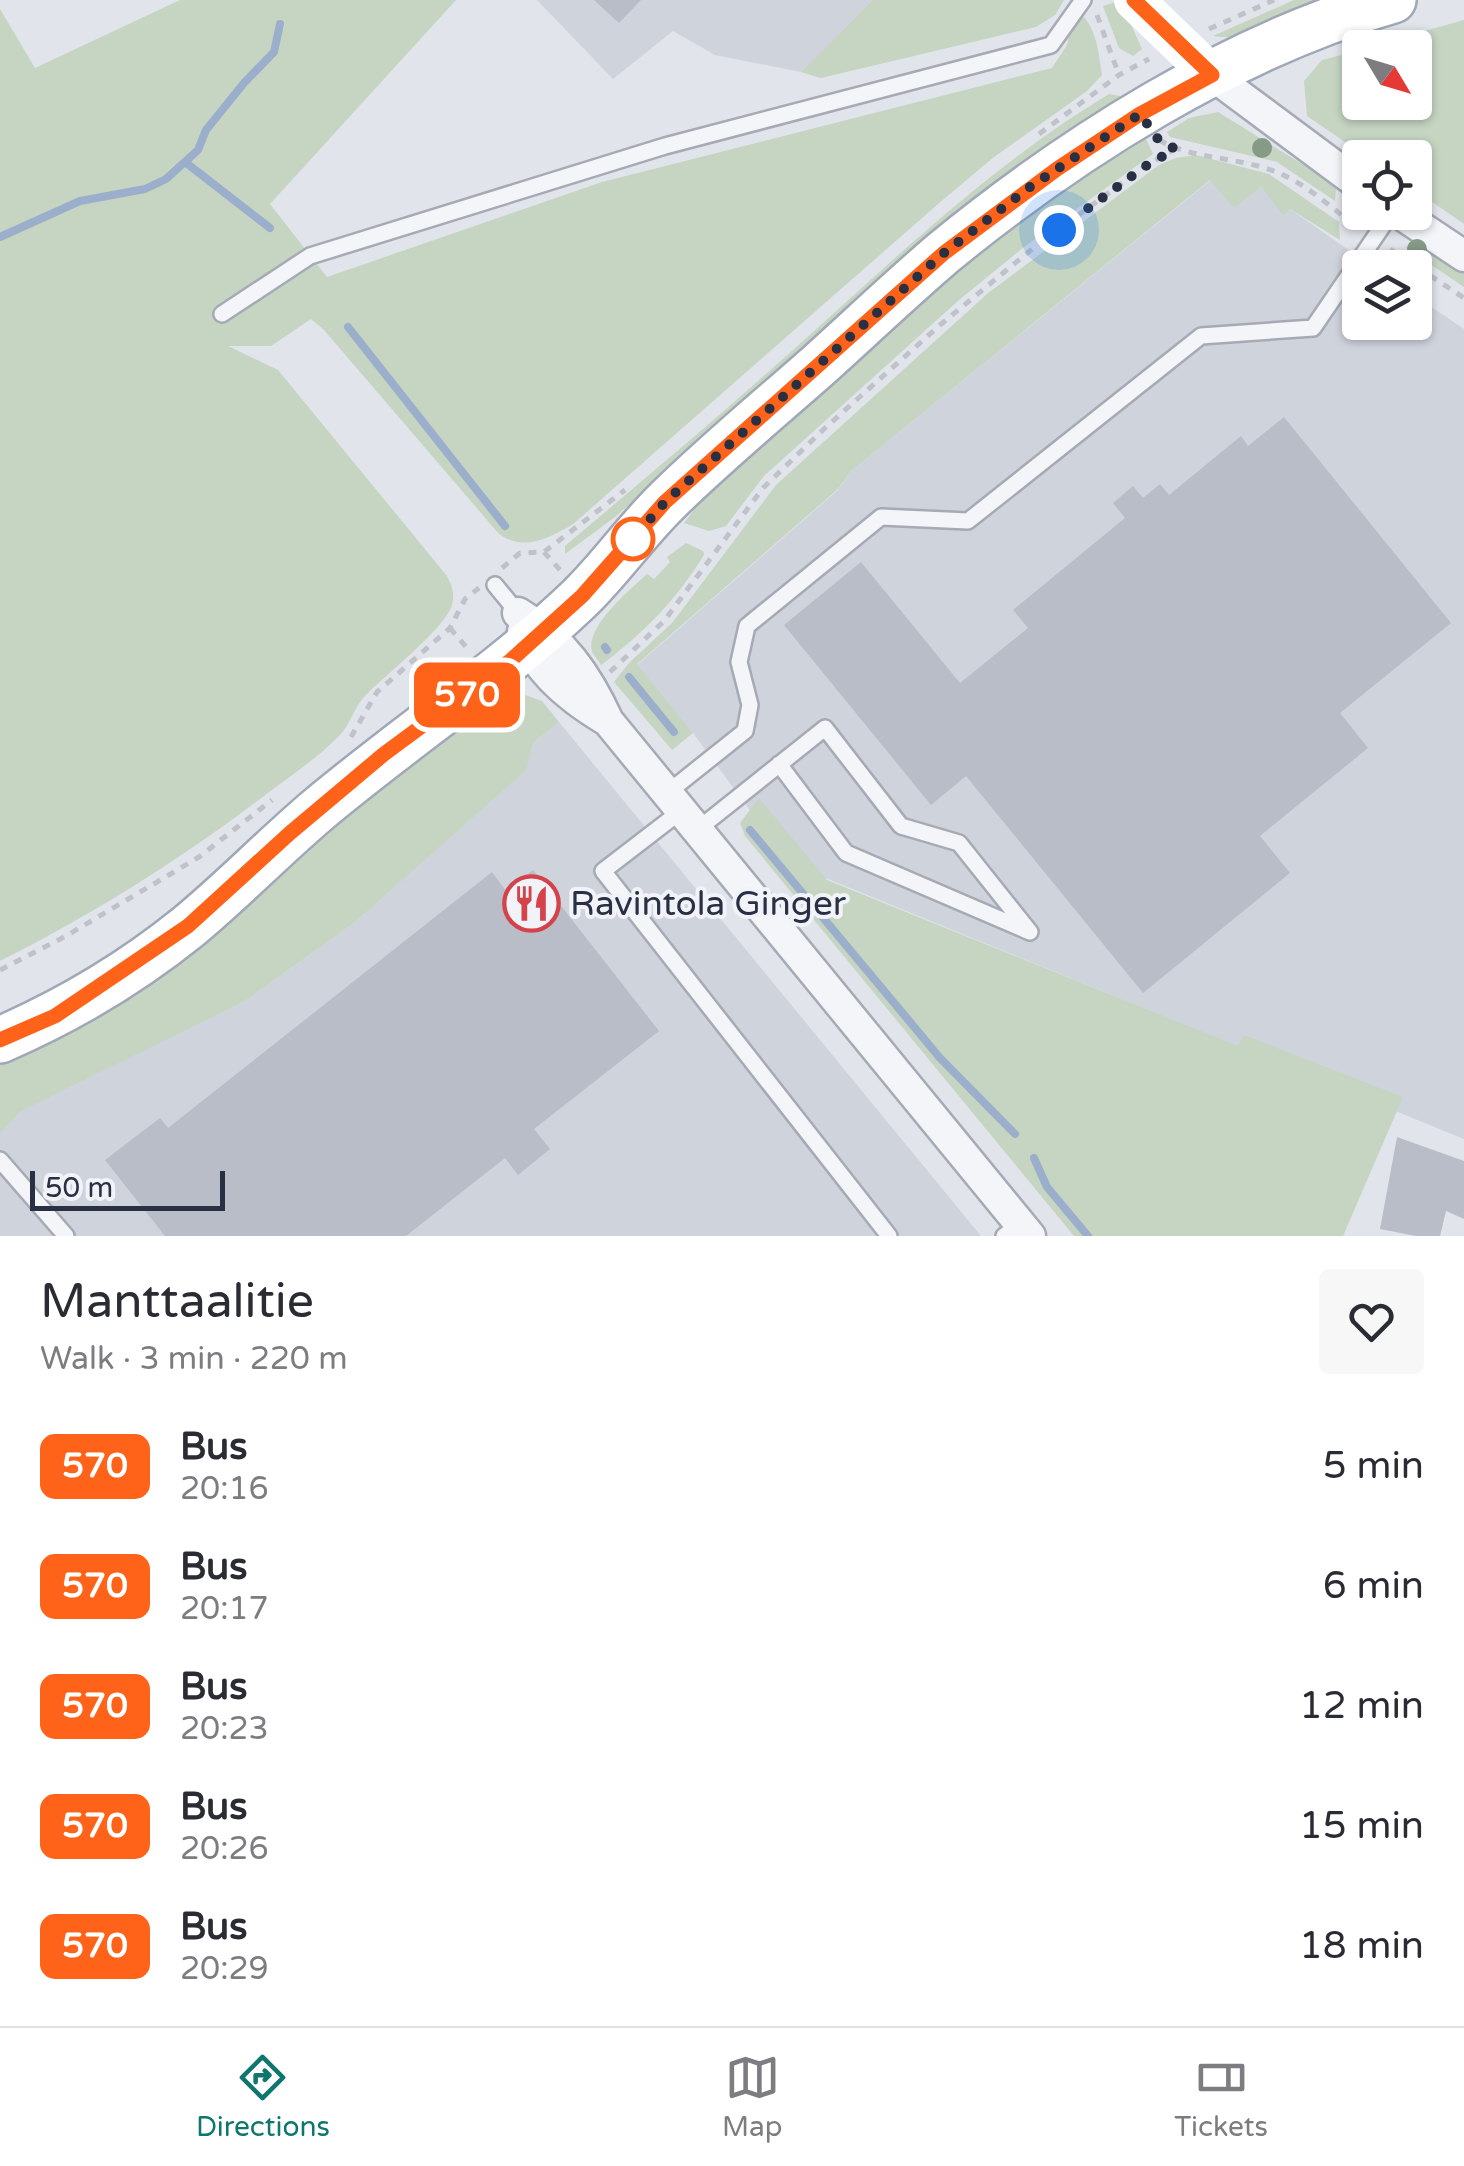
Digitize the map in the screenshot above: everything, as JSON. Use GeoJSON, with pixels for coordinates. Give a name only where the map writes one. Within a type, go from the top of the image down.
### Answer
{"type":"FeatureCollection","features":[{"type":"Feature","properties":{"kind":"main road"},"geometry":{"type":"LineString","coordinates":[[0,1006],[48,985],[283,815],[472,654],[522,618],[563,574],[665,502],[944,253],[1030,187],[1140,114],[1212,75],[1344,14],[1394,0]]}},
{"type":"Feature","properties":{"kind":"main road"},"geometry":{"type":"LineString","coordinates":[[0,1040],[55,1016],[188,926],[283,815]]}},
{"type":"Feature","properties":{"kind":"street"},"geometry":{"type":"LineString","coordinates":[[1134,0],[1212,75],[1342,171]]}},
{"type":"Feature","properties":{"kind":"street"},"geometry":{"type":"LineString","coordinates":[[1423,230],[1464,256]]}},
{"type":"Feature","properties":{"kind":"street"},"geometry":{"type":"LineString","coordinates":[[522,618],[574,701],[608,721],[1018,1232]]}},
{"type":"Feature","properties":{"kind":"lane"},"geometry":{"type":"LineString","coordinates":[[222,314],[310,256],[665,146],[1050,45],[1085,0]]}},
{"type":"Feature","properties":{"kind":"lane"},"geometry":{"type":"LineString","coordinates":[[681,812],[745,731],[750,705],[739,662],[747,626],[882,517],[968,521],[1201,336],[1313,328],[1380,230]]}},
{"type":"Feature","properties":{"kind":"lane"},"geometry":{"type":"LineString","coordinates":[[779,764],[846,853],[1030,932],[959,843],[901,826],[825,728],[779,764],[681,812],[603,872],[889,1236]]}},
{"type":"Feature","properties":{"kind":"lane"},"geometry":{"type":"LineString","coordinates":[[0,1160],[66,1236]]}},
{"type":"Feature","properties":{"kind":"path"},"geometry":{"type":"LineString","coordinates":[[1085,0],[1098,16],[1119,76],[1158,139],[1175,149],[1238,159],[1280,173],[1464,298]]}},
{"type":"Feature","properties":{"kind":"path"},"geometry":{"type":"LineString","coordinates":[[602,679],[664,621],[763,488],[824,429],[1031,250],[1144,167],[1175,149]]}},
{"type":"Feature","properties":{"kind":"path"},"geometry":{"type":"LineString","coordinates":[[368,746],[378,692],[450,628],[465,600]]}},
{"type":"Feature","properties":{"kind":"path"},"geometry":{"type":"LineString","coordinates":[[0,970],[283,815]]}},
{"type":"Feature","properties":{"kind":"shaded area"},"geometry":{"type":"Polygon","coordinates":[[[537,0],[872,0],[801,72],[715,55],[673,31],[613,79],[537,0]]]}},
{"type":"Feature","properties":{"kind":"shaded area"},"geometry":{"type":"Polygon","coordinates":[[[1211,180],[1234,207],[1261,187],[1283,214],[1290,209],[1349,250],[1342,250],[1342,340],[1432,340],[1432,307],[1464,329],[1464,1139],[789,863],[693,733],[637,665],[838,490],[851,471],[1211,180]]]}},
{"type":"Feature","properties":{"kind":"shaded area"},"geometry":{"type":"Polygon","coordinates":[[[559,722],[981,1236],[0,1236],[0,1118],[245,1001],[354,923],[524,771],[533,743],[559,722]]]}},
{"type":"Feature","properties":{"kind":"green space"},"geometry":{"type":"Polygon","coordinates":[[[180,0],[456,0],[270,204],[327,277],[602,182],[1052,68],[1067,45],[1071,26],[1084,17],[1095,37],[1102,75],[1087,91],[994,157],[938,204],[572,525],[536,541],[518,542],[499,534],[311,319],[271,346],[228,346],[278,370],[447,576],[452,605],[428,638],[363,698],[342,732],[310,761],[166,865],[0,961],[0,9],[35,68],[180,0]]]}},
{"type":"Feature","properties":{"kind":"green space"},"geometry":{"type":"Polygon","coordinates":[[[872,0],[1064,0],[1055,15],[1036,27],[821,78],[801,72],[872,0]]]}},
{"type":"Feature","properties":{"kind":"green space"},"geometry":{"type":"Polygon","coordinates":[[[1294,0],[1328,0],[1257,31],[1213,36],[1294,0]]]}},
{"type":"Feature","properties":{"kind":"green space"},"geometry":{"type":"Polygon","coordinates":[[[1116,2],[1142,49],[1133,56],[1119,48],[1103,6],[1116,2]]]}},
{"type":"Feature","properties":{"kind":"green space"},"geometry":{"type":"Polygon","coordinates":[[[1464,20],[1464,224],[1432,202],[1432,140],[1342,140],[1307,116],[1304,81],[1322,60],[1342,55],[1342,120],[1432,120],[1432,30],[1428,30],[1464,20]]]}},
{"type":"Feature","properties":{"kind":"green space"},"geometry":{"type":"Polygon","coordinates":[[[1109,94],[1121,99],[1084,122],[615,517],[565,554],[565,546],[955,206],[1030,147],[1109,94]]]}},
{"type":"Feature","properties":{"kind":"green space"},"geometry":{"type":"Polygon","coordinates":[[[1218,112],[1336,185],[1335,201],[1277,162],[1170,137],[1167,132],[1189,118],[1218,112]]]}},
{"type":"Feature","properties":{"kind":"green space"},"geometry":{"type":"Polygon","coordinates":[[[1146,139],[1153,154],[1024,247],[959,300],[764,476],[726,526],[709,531],[684,523],[708,491],[919,300],[1023,214],[1146,139]]]}},
{"type":"Feature","properties":{"kind":"green space"},"geometry":{"type":"Polygon","coordinates":[[[1196,155],[1269,174],[1339,222],[1340,240],[1290,209],[1283,215],[1261,187],[1234,208],[1210,180],[851,471],[838,489],[637,664],[693,733],[672,750],[614,682],[672,623],[776,485],[987,294],[1159,165],[1196,155]]]}},
{"type":"Feature","properties":{"kind":"green space"},"geometry":{"type":"Polygon","coordinates":[[[1416,243],[1428,250],[1409,250],[1405,247],[1416,243]]]}},
{"type":"Feature","properties":{"kind":"green space"},"geometry":{"type":"Polygon","coordinates":[[[1432,253],[1464,272],[1464,287],[1432,265],[1432,253]]]}},
{"type":"Feature","properties":{"kind":"green space"},"geometry":{"type":"Polygon","coordinates":[[[686,543],[703,551],[694,571],[658,615],[601,665],[592,652],[592,642],[602,620],[647,574],[654,579],[670,562],[667,557],[686,543]]]}},
{"type":"Feature","properties":{"kind":"green space"},"geometry":{"type":"Polygon","coordinates":[[[517,692],[542,701],[559,722],[533,743],[525,771],[354,923],[245,1001],[21,1111],[0,1133],[0,1061],[478,703],[517,692]]]}},
{"type":"Feature","properties":{"kind":"green space"},"geometry":{"type":"Polygon","coordinates":[[[759,798],[827,880],[1238,1046],[1244,1035],[1403,1097],[1343,1236],[1074,1236],[745,836],[740,823],[759,798]]]}},
{"type":"Feature","properties":{"kind":"building"},"geometry":{"type":"Polygon","coordinates":[[[594,0],[641,0],[619,23],[594,0]]]}},
{"type":"Feature","properties":{"kind":"building"},"geometry":{"type":"Polygon","coordinates":[[[1284,417],[1451,623],[1340,713],[1368,748],[1260,836],[1290,873],[1143,993],[966,776],[931,805],[784,625],[861,562],[960,683],[1028,628],[1013,610],[1125,518],[1113,503],[1133,486],[1143,498],[1160,484],[1169,495],[1241,436],[1248,446],[1284,417]]]}},
{"type":"Feature","properties":{"kind":"building"},"geometry":{"type":"Polygon","coordinates":[[[533,870],[659,1031],[534,1129],[550,1149],[518,1175],[505,1158],[406,1236],[165,1236],[105,1160],[160,1118],[168,1128],[492,872],[506,891],[533,870]]]}},
{"type":"Feature","properties":{"kind":"building"},"geometry":{"type":"Polygon","coordinates":[[[1397,1137],[1464,1161],[1464,1219],[1446,1211],[1440,1236],[1380,1229],[1397,1137]]]}},
{"type":"Feature","properties":{"kind":"waterway"},"geometry":{"type":"LineString","coordinates":[[0,237],[80,201],[145,189],[166,179],[198,150],[206,130],[274,52],[280,24]]}},
{"type":"Feature","properties":{"kind":"waterway"},"geometry":{"type":"LineString","coordinates":[[185,162],[270,228]]}},
{"type":"Feature","properties":{"kind":"waterway"},"geometry":{"type":"LineString","coordinates":[[348,327],[505,526]]}},
{"type":"Feature","properties":{"kind":"waterway"},"geometry":{"type":"LineString","coordinates":[[629,677],[674,732]]}},
{"type":"Feature","properties":{"kind":"waterway"},"geometry":{"type":"LineString","coordinates":[[750,830],[940,1058],[1015,1134]]}},
{"type":"Feature","properties":{"kind":"waterway"},"geometry":{"type":"LineString","coordinates":[[1034,1158],[1047,1187],[1088,1236]]}},
{"type":"Feature","properties":{"kind":"bus line","name":"570"},"geometry":{"type":"LineString","coordinates":[[0,1040],[55,1016],[188,926],[384,754],[510,661],[582,596],[665,502],[944,253],[1057,169],[1140,114],[1212,75],[1134,0]]}},
{"type":"Feature","properties":{"kind":"place","name":"Ravintola Ginger"},"geometry":{"type":"Point","coordinates":[531,903]}},
{"type":"Feature","properties":{"kind":"route"},"geometry":{"type":"LineString","coordinates":[[633,539],[624,549],[665,502],[944,253],[1030,187],[1140,114],[1158,139],[1175,149],[1059,230]]}}]}
